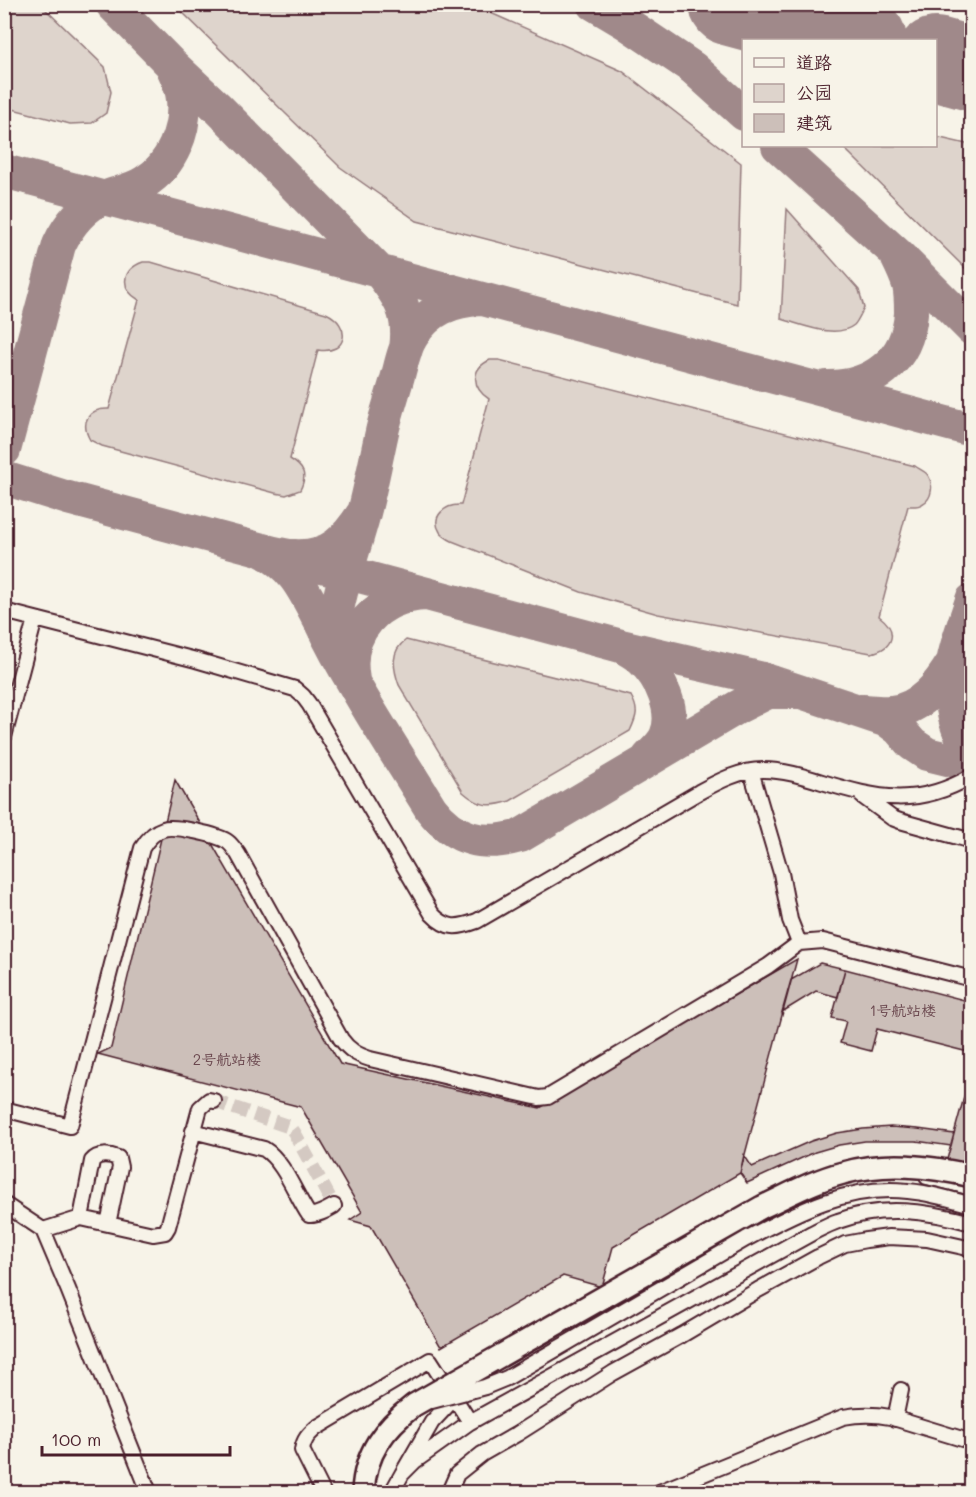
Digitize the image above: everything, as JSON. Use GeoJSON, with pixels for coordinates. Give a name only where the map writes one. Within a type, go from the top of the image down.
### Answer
{"type":"FeatureCollection","features":[{"type":"Feature","properties":{"kind":"highway"},"geometry":{"type":"LineString","coordinates":[[363,1492],[367,1467],[375,1446],[393,1422],[414,1405],[762,1208],[810,1184],[843,1173],[883,1166],[915,1166],[972,1176]]}},
{"type":"Feature","properties":{"kind":"street"},"geometry":{"type":"LineString","coordinates":[[4,611],[196,660],[295,689],[309,704],[432,914],[445,925],[464,926],[477,921],[699,792],[737,774],[762,770],[786,772],[882,798],[913,798],[946,789],[972,776]]}},
{"type":"Feature","properties":{"kind":"street"},"geometry":{"type":"LineString","coordinates":[[4,737],[35,619]]}},
{"type":"Feature","properties":{"kind":"street"},"geometry":{"type":"LineString","coordinates":[[751,771],[781,873],[790,920],[799,944]]}},
{"type":"Feature","properties":{"kind":"street"},"geometry":{"type":"LineString","coordinates":[[858,793],[892,818],[972,841]]}},
{"type":"Feature","properties":{"kind":"street"},"geometry":{"type":"LineString","coordinates":[[4,1109],[69,1126],[142,848],[155,833],[164,828],[215,835],[228,843],[238,854],[348,1048],[370,1059],[539,1098],[548,1097],[768,966],[799,944],[823,941],[972,979]]}},
{"type":"Feature","properties":{"kind":"street"},"geometry":{"type":"LineString","coordinates":[[43,1230],[81,1218],[153,1234],[165,1232],[200,1108],[209,1100],[214,1101]]}},
{"type":"Feature","properties":{"kind":"street"},"geometry":{"type":"LineString","coordinates":[[193,1131],[269,1152],[277,1160],[309,1215],[334,1206]]}},
{"type":"Feature","properties":{"kind":"street"},"geometry":{"type":"LineString","coordinates":[[81,1218],[92,1161],[102,1155],[114,1157],[118,1158],[120,1167],[108,1224]]}},
{"type":"Feature","properties":{"kind":"street"},"geometry":{"type":"LineString","coordinates":[[392,1492],[432,1422],[466,1385],[809,1193],[857,1178],[921,1175],[972,1188]]}},
{"type":"Feature","properties":{"kind":"street"},"geometry":{"type":"LineString","coordinates":[[414,1405],[461,1394],[507,1378],[746,1239],[813,1206],[847,1195],[878,1190],[908,1191],[972,1205]]}},
{"type":"Feature","properties":{"kind":"street"},"geometry":{"type":"LineString","coordinates":[[4,1204],[43,1230],[149,1492]]}},
{"type":"Feature","properties":{"kind":"street"},"geometry":{"type":"LineString","coordinates":[[402,1474],[415,1461],[470,1422],[838,1220],[865,1213],[891,1210],[920,1211],[972,1223]]}},
{"type":"Feature","properties":{"kind":"street"},"geometry":{"type":"LineString","coordinates":[[449,1492],[458,1474],[482,1454],[613,1373],[836,1248],[855,1242],[889,1237],[911,1237],[972,1249]]}},
{"type":"Feature","properties":{"kind":"street"},"geometry":{"type":"LineString","coordinates":[[323,1492],[302,1450],[306,1437],[315,1428],[430,1360],[470,1422]]}},
{"type":"Feature","properties":{"kind":"street"},"geometry":{"type":"LineString","coordinates":[[895,1419],[901,1390]]}},
{"type":"Feature","properties":{"kind":"street"},"geometry":{"type":"LineString","coordinates":[[659,1492],[843,1417],[876,1414],[972,1442]]}},
{"type":"Feature","properties":{"kind":"green space"},"geometry":{"type":"Polygon","coordinates":[[[4,5],[41,5],[105,67],[111,92],[106,113],[92,123],[70,124],[5,107],[4,5]]]}},
{"type":"Feature","properties":{"kind":"green space"},"geometry":{"type":"Polygon","coordinates":[[[175,5],[463,5],[484,10],[622,71],[741,163],[737,304],[417,221],[340,167],[175,5]]]}},
{"type":"Feature","properties":{"kind":"green space"},"geometry":{"type":"Polygon","coordinates":[[[937,137],[971,145],[971,274],[843,147],[937,147],[937,137]]]}},
{"type":"Feature","properties":{"kind":"green space"},"geometry":{"type":"Polygon","coordinates":[[[787,209],[859,290],[864,308],[854,325],[847,329],[818,330],[781,319],[787,209]]]}},
{"type":"Feature","properties":{"kind":"green space"},"geometry":{"type":"Polygon","coordinates":[[[151,262],[326,313],[340,325],[343,331],[341,344],[336,348],[318,350],[290,459],[301,468],[304,475],[300,490],[286,495],[275,493],[102,446],[90,440],[86,422],[88,417],[96,411],[109,409],[139,300],[133,296],[126,285],[127,275],[136,265],[151,262]]]}},
{"type":"Feature","properties":{"kind":"green space"},"geometry":{"type":"Polygon","coordinates":[[[490,360],[499,360],[915,466],[927,474],[931,482],[930,495],[926,502],[920,505],[908,506],[879,616],[889,627],[891,638],[889,643],[879,651],[871,653],[658,614],[581,592],[446,537],[437,526],[438,516],[445,509],[461,505],[489,399],[479,390],[476,373],[490,360]]]}},
{"type":"Feature","properties":{"kind":"green space"},"geometry":{"type":"Polygon","coordinates":[[[406,640],[631,696],[636,709],[634,721],[630,731],[510,801],[496,805],[479,803],[463,792],[399,685],[394,660],[397,649],[406,640]]]}},
{"type":"Feature","properties":{"kind":"building"},"geometry":{"type":"Polygon","coordinates":[[[175,780],[340,1064],[540,1108],[797,959],[740,1173],[613,1247],[602,1287],[563,1276],[441,1347],[371,1226],[350,1220],[362,1212],[301,1107],[98,1054],[111,1048],[175,780]]]}},
{"type":"Feature","properties":{"kind":"building"},"geometry":{"type":"Polygon","coordinates":[[[820,963],[845,969],[838,997],[816,991],[782,1012],[791,980],[820,963]]]}},
{"type":"Feature","properties":{"kind":"building"},"geometry":{"type":"Polygon","coordinates":[[[845,969],[972,1002],[972,1053],[877,1029],[871,1051],[840,1043],[846,1021],[832,1018],[845,969]]]}},
{"type":"Feature","properties":{"kind":"building"},"geometry":{"type":"Polygon","coordinates":[[[972,1068],[972,1166],[946,1163],[972,1068]]]}},
{"type":"Feature","properties":{"kind":"building"},"geometry":{"type":"Polygon","coordinates":[[[891,1127],[954,1134],[951,1146],[916,1141],[865,1141],[815,1152],[747,1183],[740,1173],[744,1155],[752,1167],[811,1141],[837,1133],[891,1127]]]}},
{"type":"Feature","properties":{"kind":"taxiway"},"geometry":{"type":"LineString","coordinates":[[112,4],[379,271],[393,289],[402,307],[407,326],[406,349]]}},
{"type":"Feature","properties":{"kind":"taxiway"},"geometry":{"type":"LineString","coordinates":[[594,4],[693,68],[742,112]]}},
{"type":"Feature","properties":{"kind":"taxiway"},"geometry":{"type":"LineString","coordinates":[[4,450],[63,237],[78,216],[98,200],[136,187],[155,175],[175,146],[182,123],[183,99],[171,64]]}},
{"type":"Feature","properties":{"kind":"taxiway"},"geometry":{"type":"LineString","coordinates":[[779,147],[896,253],[972,329]]}},
{"type":"Feature","properties":{"kind":"taxiway"},"geometry":{"type":"LineString","coordinates":[[4,171],[972,430]]}},
{"type":"Feature","properties":{"kind":"taxiway"},"geometry":{"type":"LineString","coordinates":[[826,387],[858,383],[872,377],[895,358],[903,345],[911,313],[911,299],[909,285],[898,259]]}},
{"type":"Feature","properties":{"kind":"taxiway"},"geometry":{"type":"LineString","coordinates":[[337,650],[334,631],[339,599],[364,513],[385,419],[407,346],[418,327],[433,313],[451,304],[481,299]]}},
{"type":"Feature","properties":{"kind":"taxiway"},"geometry":{"type":"LineString","coordinates":[[4,478],[68,498],[621,646],[759,678],[888,721],[899,729],[912,744],[927,754],[972,765]]}},
{"type":"Feature","properties":{"kind":"taxiway"},"geometry":{"type":"LineString","coordinates":[[364,512],[343,539],[318,554],[290,556],[261,550],[283,564],[298,581],[382,731],[431,809],[440,820],[460,834],[494,841],[520,836],[738,707],[768,692],[795,692]]}},
{"type":"Feature","properties":{"kind":"taxiway"},"geometry":{"type":"LineString","coordinates":[[353,680],[354,646],[359,632],[368,619],[393,601],[426,594]]}},
{"type":"Feature","properties":{"kind":"taxiway"},"geometry":{"type":"LineString","coordinates":[[972,600],[954,656],[951,685],[956,721],[972,750]]}},
{"type":"Feature","properties":{"kind":"taxiway"},"geometry":{"type":"LineString","coordinates":[[623,647],[649,667],[668,705],[669,726],[666,736],[648,758]]}},
{"type":"Feature","properties":{"kind":"taxiway"},"geometry":{"type":"LineString","coordinates":[[863,711],[892,712],[912,706],[935,687],[953,662]]}},
{"type":"Feature","properties":{"kind":"runway"},"geometry":{"type":"LineString","coordinates":[[731,4],[861,39]]}},
{"type":"Feature","properties":{"kind":"runway"},"geometry":{"type":"LineString","coordinates":[[937,59],[972,69]]}},
{"type":"Feature","properties":{"kind":"tunnel"},"geometry":{"type":"LineString","coordinates":[[214,1101],[290,1127],[334,1206]]}}]}
